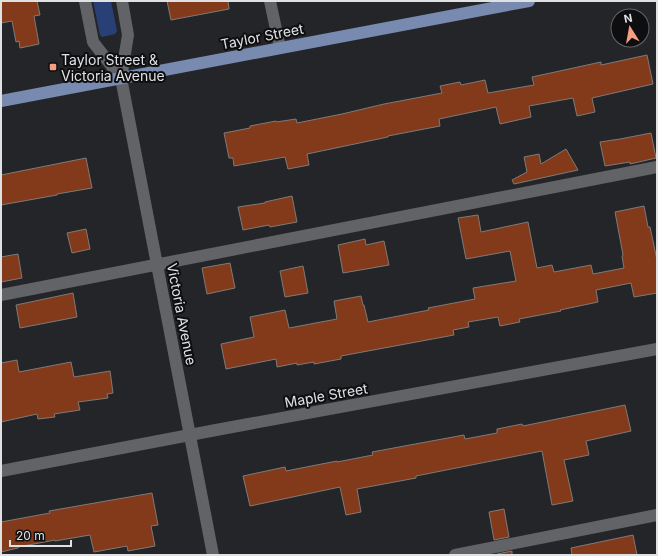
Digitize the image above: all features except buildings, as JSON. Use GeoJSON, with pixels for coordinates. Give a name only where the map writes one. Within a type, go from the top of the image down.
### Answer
{"type":"FeatureCollection","features":[{"type":"Feature","properties":{"kind":"main road","name":"Taylor Street"},"geometry":{"type":"LineString","coordinates":[[1,101],[529,1]]}},
{"type":"Feature","properties":{"kind":"street","name":"Victoria Avenue"},"geometry":{"type":"LineString","coordinates":[[85,1],[94,42],[121,78]]}},
{"type":"Feature","properties":{"kind":"street","name":"Victoria Avenue"},"geometry":{"type":"LineString","coordinates":[[122,1],[128,35],[121,78],[213,555]]}},
{"type":"Feature","properties":{"kind":"street"},"geometry":{"type":"LineString","coordinates":[[270,1],[280,48]]}},
{"type":"Feature","properties":{"kind":"street"},"geometry":{"type":"LineString","coordinates":[[1,295],[657,167]]}},
{"type":"Feature","properties":{"kind":"street","name":"Maple Street"},"geometry":{"type":"LineString","coordinates":[[1,471],[657,349]]}},
{"type":"Feature","properties":{"kind":"street"},"geometry":{"type":"LineString","coordinates":[[455,555],[657,515]]}},
{"type":"Feature","properties":{"kind":"shaded area"},"geometry":{"type":"Polygon","coordinates":[[[93,1],[111,1],[117,31],[115,34],[102,37],[100,35],[93,1]]]}},
{"type":"Feature","properties":{"kind":"place","name":"Taylor Street & Victoria Avenue"},"geometry":{"type":"Point","coordinates":[53,67]}}]}
